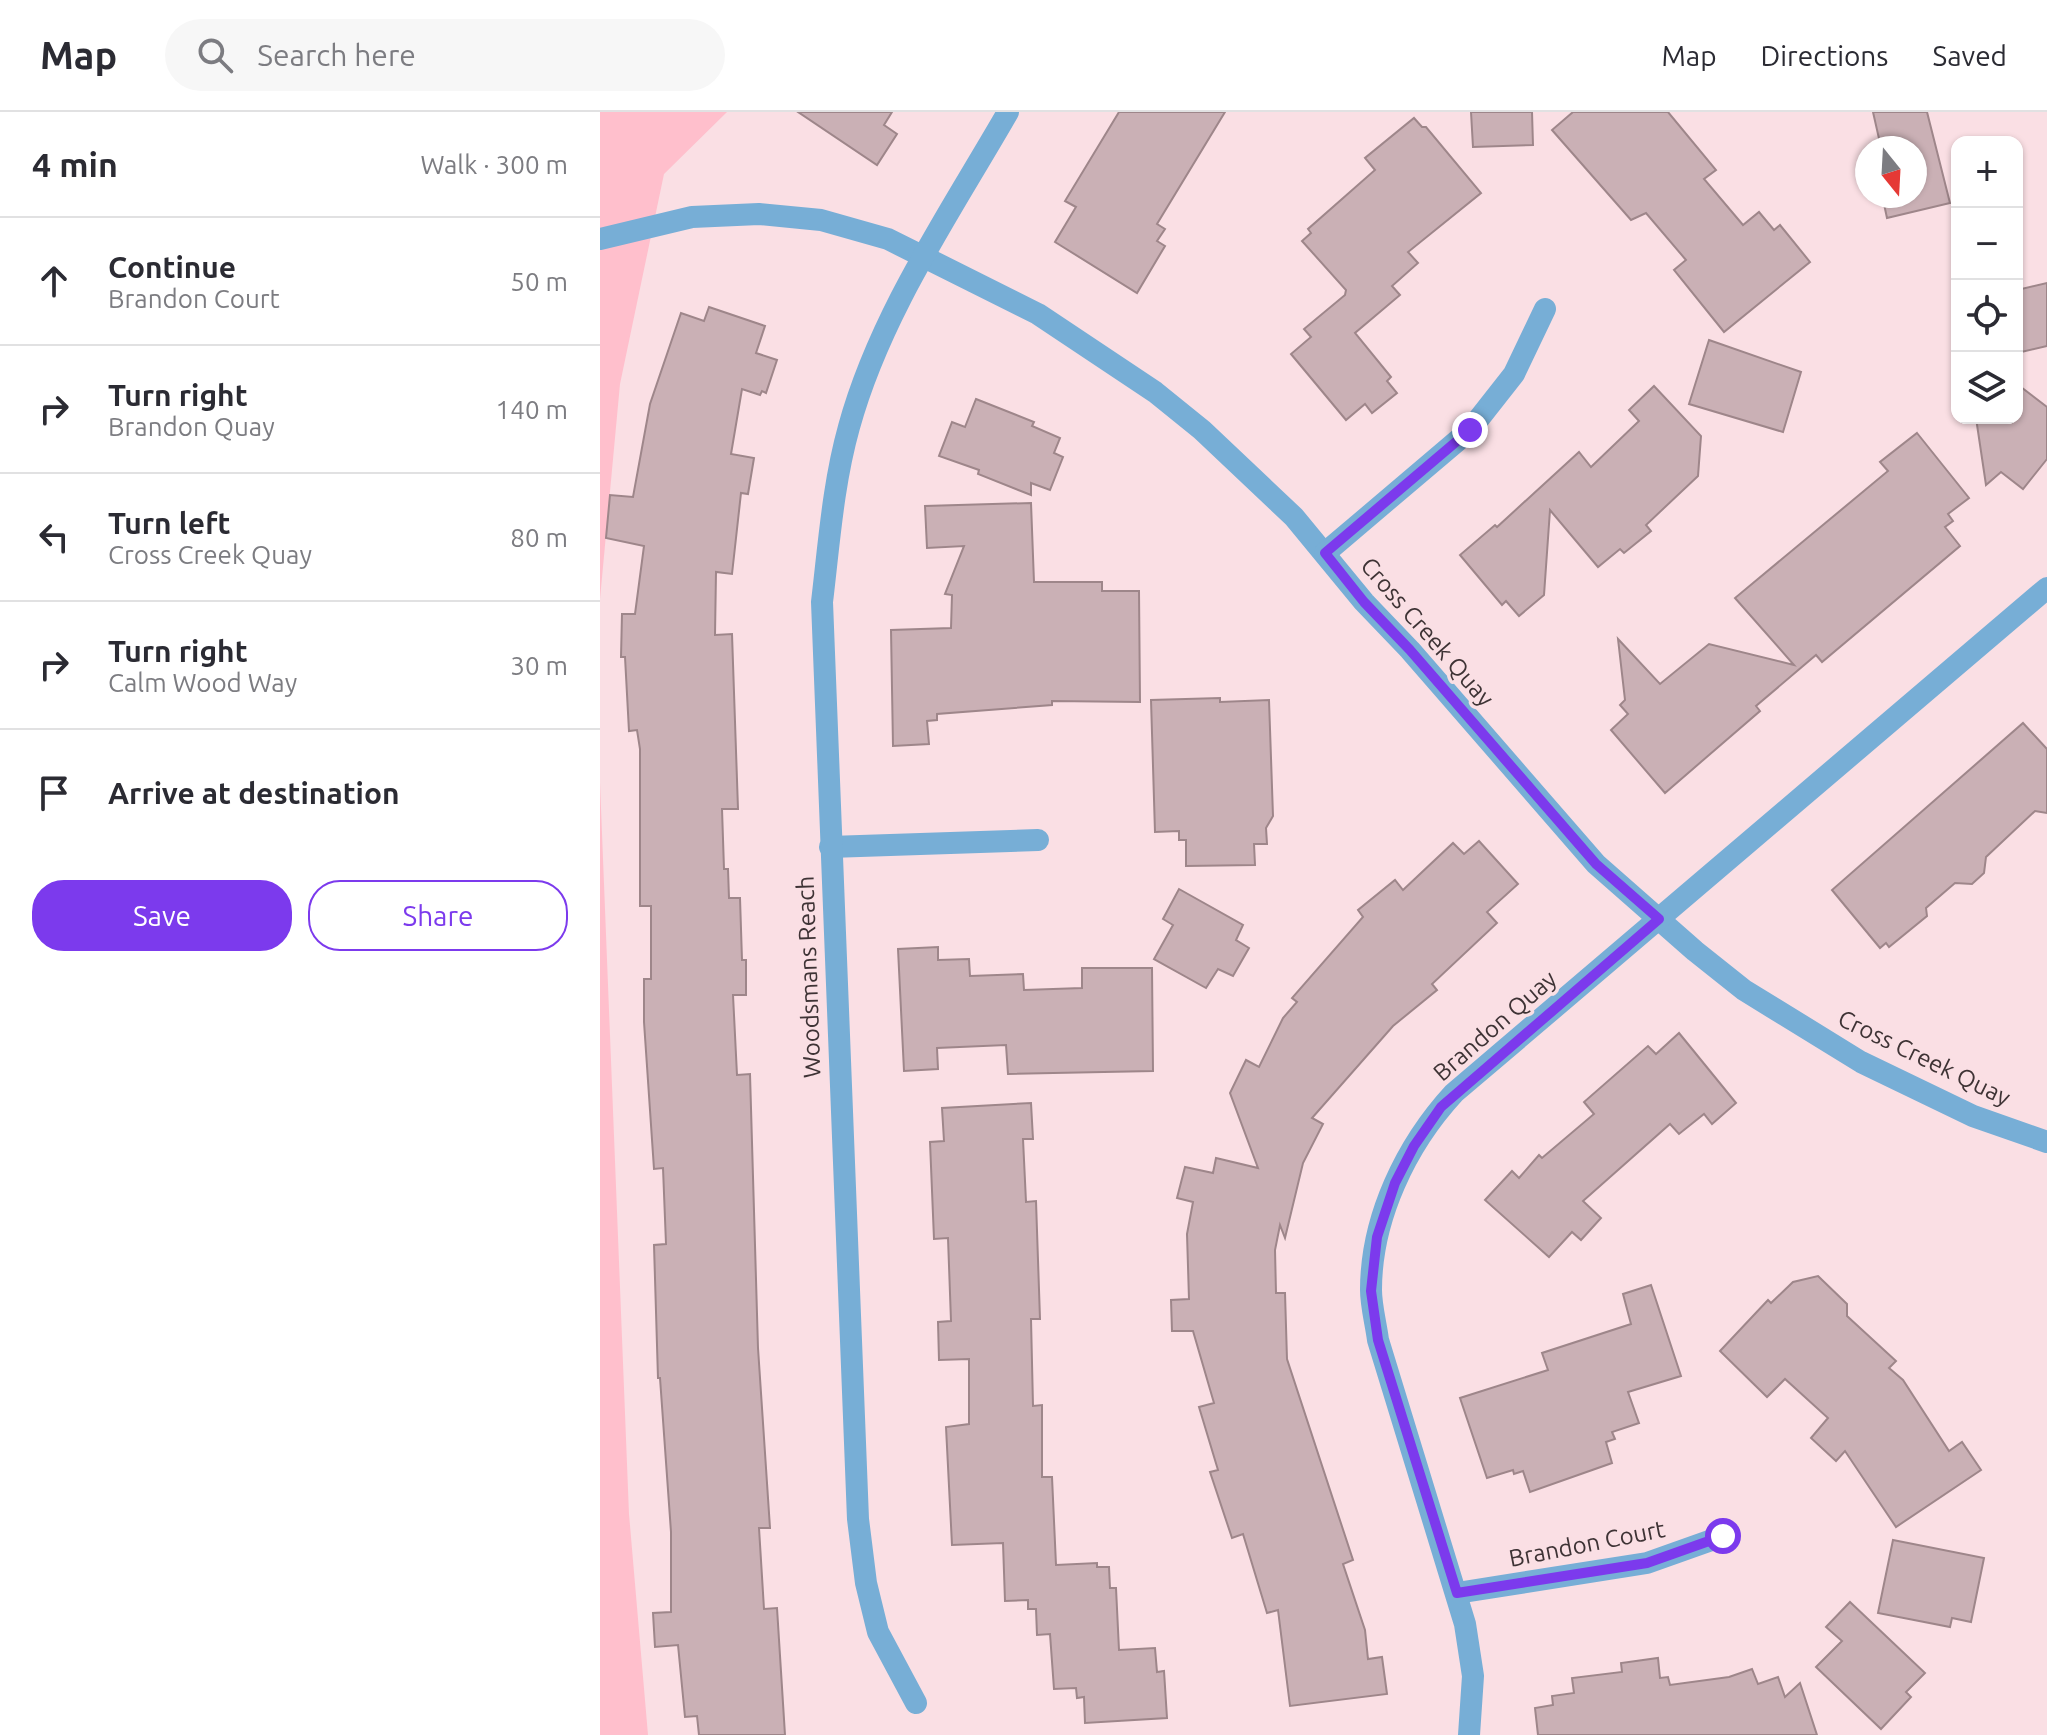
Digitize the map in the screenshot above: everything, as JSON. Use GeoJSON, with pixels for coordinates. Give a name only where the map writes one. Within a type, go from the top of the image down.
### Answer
{"type":"FeatureCollection","features":[{"type":"Feature","properties":{"kind":"street","name":"Woodsmans Reach"},"geometry":{"type":"LineString","coordinates":[[916,1703],[878,1632],[866,1583],[858,1519],[822,602],[837,481],[850,425],[899,300],[1008,112]]}},
{"type":"Feature","properties":{"kind":"street","name":"Cross Creek Quay"},"geometry":{"type":"LineString","coordinates":[[600,239],[692,217],[759,214],[821,220],[888,239],[1038,314],[1155,392],[1214,441],[1294,517],[1364,602],[1410,650],[1596,864],[1744,990],[1861,1062],[1973,1116],[2047,1142]]}},
{"type":"Feature","properties":{"kind":"street"},"geometry":{"type":"LineString","coordinates":[[1325,553],[1470,430],[1514,374],[1545,309]]}},
{"type":"Feature","properties":{"kind":"street","name":"Brandon Quay"},"geometry":{"type":"LineString","coordinates":[[1469,1735],[1473,1676],[1457,1593],[1378,1340],[1371,1291],[1377,1237],[1395,1183],[1414,1146],[1441,1107],[2047,588]]}},
{"type":"Feature","properties":{"kind":"street"},"geometry":{"type":"LineString","coordinates":[[830,847],[1038,840]]}},
{"type":"Feature","properties":{"kind":"street","name":"Brandon Court"},"geometry":{"type":"LineString","coordinates":[[1457,1593],[1647,1563],[1723,1536]]}},
{"type":"Feature","properties":{"kind":"shaded area"},"geometry":{"type":"Polygon","coordinates":[[[600,112],[727,112],[664,174],[620,384],[600,599],[600,112]]]}},
{"type":"Feature","properties":{"kind":"shaded area"},"geometry":{"type":"Polygon","coordinates":[[[600,783],[629,1514],[648,1735],[600,1735],[600,783]]]}},
{"type":"Feature","properties":{"kind":"building"},"geometry":{"type":"Polygon","coordinates":[[[798,112],[892,112],[884,125],[897,134],[877,165],[798,112]]]}},
{"type":"Feature","properties":{"kind":"building"},"geometry":{"type":"Polygon","coordinates":[[[1119,112],[1225,112],[1157,224],[1165,229],[1157,241],[1165,246],[1137,293],[1055,242],[1076,207],[1065,201],[1119,112]]]}},
{"type":"Feature","properties":{"kind":"building"},"geometry":{"type":"Polygon","coordinates":[[[1471,112],[1532,112],[1533,145],[1473,147],[1471,112]]]}},
{"type":"Feature","properties":{"kind":"building"},"geometry":{"type":"Polygon","coordinates":[[[1573,112],[1668,112],[1716,170],[1704,179],[1743,225],[1759,212],[1774,230],[1780,225],[1810,262],[1724,332],[1674,270],[1686,260],[1646,213],[1631,220],[1552,130],[1573,112]]]}},
{"type":"Feature","properties":{"kind":"building"},"geometry":{"type":"Polygon","coordinates":[[[1873,112],[1927,112],[1950,203],[1887,218],[1885,208],[1927,208],[1927,136],[1878,136],[1873,112]]]}},
{"type":"Feature","properties":{"kind":"building"},"geometry":{"type":"Polygon","coordinates":[[[1414,118],[1426,127],[1481,193],[1408,252],[1418,263],[1392,286],[1400,295],[1355,333],[1391,377],[1387,381],[1397,393],[1372,413],[1365,404],[1346,420],[1291,354],[1311,337],[1304,329],[1345,295],[1346,290],[1302,241],[1311,233],[1308,229],[1375,170],[1365,158],[1414,118]]]}},
{"type":"Feature","properties":{"kind":"building"},"geometry":{"type":"Polygon","coordinates":[[[2047,283],[2047,346],[2023,352],[2023,289],[2047,283]]]}},
{"type":"Feature","properties":{"kind":"building"},"geometry":{"type":"Polygon","coordinates":[[[709,307],[765,326],[756,353],[777,360],[766,393],[762,391],[760,395],[742,389],[731,454],[754,458],[748,494],[741,493],[732,574],[716,572],[715,635],[732,634],[738,809],[722,809],[724,869],[728,869],[729,898],[740,898],[742,960],[746,960],[746,995],[733,995],[737,1075],[750,1074],[758,1348],[770,1528],[759,1528],[764,1609],[777,1608],[785,1735],[699,1735],[697,1716],[685,1717],[678,1645],[655,1647],[653,1613],[671,1612],[671,1532],[658,1378],[654,1245],[666,1244],[663,1168],[654,1169],[644,1022],[644,979],[651,979],[651,906],[640,906],[640,749],[637,730],[629,731],[625,657],[621,657],[622,614],[635,614],[644,546],[606,538],[610,495],[633,497],[650,404],[681,313],[704,321],[709,307]]]}},
{"type":"Feature","properties":{"kind":"building"},"geometry":{"type":"Polygon","coordinates":[[[1709,340],[1801,372],[1783,432],[1689,404],[1709,340]]]}},
{"type":"Feature","properties":{"kind":"building"},"geometry":{"type":"Polygon","coordinates":[[[1654,386],[1701,436],[1698,476],[1646,525],[1651,531],[1624,553],[1620,549],[1598,567],[1550,510],[1544,595],[1519,616],[1506,601],[1502,605],[1460,555],[1495,525],[1497,527],[1579,452],[1591,467],[1639,421],[1629,410],[1654,386]]]}},
{"type":"Feature","properties":{"kind":"building"},"geometry":{"type":"Polygon","coordinates":[[[2023,389],[2047,407],[2047,459],[2023,489],[2001,472],[1986,485],[1977,424],[2023,424],[2023,389]]]}},
{"type":"Feature","properties":{"kind":"building"},"geometry":{"type":"Polygon","coordinates":[[[976,399],[1034,422],[1032,426],[1060,438],[1054,453],[1063,457],[1050,490],[1031,483],[1031,495],[978,474],[979,470],[939,456],[952,422],[965,427],[976,399]]]}},
{"type":"Feature","properties":{"kind":"building"},"geometry":{"type":"Polygon","coordinates":[[[1917,433],[1969,498],[1948,514],[1953,521],[1945,527],[1960,546],[1822,662],[1816,655],[1756,706],[1760,711],[1665,793],[1611,730],[1628,714],[1620,705],[1625,700],[1618,639],[1660,684],[1709,644],[1794,665],[1735,598],[1888,471],[1880,462],[1917,433]]]}},
{"type":"Feature","properties":{"kind":"building"},"geometry":{"type":"Polygon","coordinates":[[[1031,503],[1034,582],[1102,582],[1102,591],[1139,591],[1140,702],[1052,701],[1052,705],[937,714],[937,720],[927,721],[929,744],[893,746],[891,630],[951,628],[952,595],[945,594],[964,546],[927,548],[925,506],[1031,503]]]}},
{"type":"Feature","properties":{"kind":"building"},"geometry":{"type":"Polygon","coordinates":[[[1220,698],[1220,702],[1269,700],[1273,816],[1266,828],[1267,844],[1254,844],[1255,865],[1186,866],[1186,840],[1179,840],[1179,831],[1155,832],[1151,700],[1220,698]]]}},
{"type":"Feature","properties":{"kind":"building"},"geometry":{"type":"Polygon","coordinates":[[[2023,723],[2047,749],[2047,813],[2035,811],[1986,857],[1984,873],[1972,884],[1955,883],[1926,908],[1927,916],[1889,947],[1886,943],[1880,948],[1832,890],[2023,723]]]}},
{"type":"Feature","properties":{"kind":"building"},"geometry":{"type":"Polygon","coordinates":[[[1479,841],[1518,884],[1487,912],[1497,923],[1432,984],[1437,990],[1393,1026],[1312,1118],[1323,1124],[1303,1163],[1285,1238],[1280,1225],[1275,1250],[1276,1293],[1285,1293],[1287,1359],[1353,1560],[1343,1564],[1365,1630],[1368,1659],[1382,1657],[1387,1694],[1290,1706],[1278,1610],[1267,1613],[1243,1534],[1232,1538],[1210,1472],[1218,1470],[1199,1407],[1214,1403],[1193,1331],[1172,1331],[1171,1300],[1189,1299],[1187,1234],[1193,1202],[1177,1198],[1185,1167],[1213,1173],[1216,1158],[1258,1168],[1230,1093],[1246,1060],[1259,1067],[1283,1018],[1297,1002],[1292,998],[1363,917],[1358,910],[1395,880],[1403,890],[1453,843],[1464,854],[1479,841]]]}},
{"type":"Feature","properties":{"kind":"building"},"geometry":{"type":"Polygon","coordinates":[[[1179,889],[1243,925],[1236,940],[1249,948],[1233,976],[1218,969],[1206,988],[1154,959],[1173,925],[1163,919],[1179,889]]]}},
{"type":"Feature","properties":{"kind":"building"},"geometry":{"type":"Polygon","coordinates":[[[938,947],[938,960],[969,959],[970,976],[1023,974],[1024,990],[1082,988],[1082,968],[1152,968],[1153,1071],[1008,1074],[1006,1045],[937,1048],[938,1069],[904,1071],[898,949],[938,947]]]}},
{"type":"Feature","properties":{"kind":"building"},"geometry":{"type":"Polygon","coordinates":[[[1679,1033],[1736,1103],[1712,1124],[1704,1114],[1679,1134],[1670,1124],[1583,1201],[1601,1218],[1581,1240],[1572,1232],[1549,1257],[1485,1200],[1512,1171],[1519,1178],[1539,1155],[1542,1158],[1594,1114],[1584,1102],[1648,1046],[1656,1054],[1679,1033]]]}},
{"type":"Feature","properties":{"kind":"building"},"geometry":{"type":"Polygon","coordinates":[[[1031,1103],[1033,1139],[1023,1139],[1026,1202],[1036,1201],[1040,1319],[1031,1319],[1033,1406],[1042,1405],[1042,1477],[1052,1477],[1056,1565],[1097,1563],[1097,1567],[1109,1567],[1110,1588],[1116,1588],[1119,1650],[1155,1648],[1157,1672],[1164,1671],[1167,1718],[1085,1723],[1084,1697],[1077,1698],[1076,1688],[1054,1689],[1050,1634],[1037,1635],[1036,1609],[1028,1609],[1028,1600],[1005,1601],[1003,1543],[952,1545],[946,1427],[969,1424],[969,1359],[939,1360],[938,1322],[951,1321],[948,1238],[934,1239],[930,1142],[944,1141],[942,1108],[1031,1103]]]}},
{"type":"Feature","properties":{"kind":"building"},"geometry":{"type":"Polygon","coordinates":[[[1818,1276],[1847,1304],[1847,1316],[1896,1361],[1889,1368],[1903,1380],[1949,1451],[1962,1442],[1981,1470],[1896,1527],[1845,1451],[1836,1461],[1811,1438],[1828,1418],[1785,1379],[1767,1397],[1720,1351],[1768,1300],[1771,1303],[1793,1282],[1818,1276]]]}},
{"type":"Feature","properties":{"kind":"building"},"geometry":{"type":"Polygon","coordinates":[[[1651,1285],[1681,1376],[1628,1392],[1639,1423],[1612,1432],[1615,1439],[1606,1442],[1612,1463],[1530,1492],[1523,1471],[1514,1474],[1513,1470],[1487,1478],[1460,1398],[1548,1370],[1542,1353],[1631,1324],[1623,1294],[1651,1285]]]}},
{"type":"Feature","properties":{"kind":"building"},"geometry":{"type":"Polygon","coordinates":[[[1893,1540],[1984,1558],[1971,1622],[1952,1618],[1950,1627],[1878,1613],[1893,1540]]]}},
{"type":"Feature","properties":{"kind":"building"},"geometry":{"type":"Polygon","coordinates":[[[1850,1602],[1925,1673],[1906,1692],[1911,1697],[1881,1729],[1816,1667],[1842,1641],[1826,1627],[1850,1602]]]}},
{"type":"Feature","properties":{"kind":"building"},"geometry":{"type":"Polygon","coordinates":[[[1658,1658],[1660,1678],[1668,1677],[1670,1685],[1729,1677],[1752,1669],[1758,1684],[1778,1677],[1785,1697],[1800,1683],[1817,1735],[1538,1735],[1535,1708],[1553,1705],[1552,1696],[1574,1693],[1572,1678],[1622,1672],[1621,1663],[1658,1658]]]}},
{"type":"Feature","properties":{"kind":"route"},"geometry":{"type":"LineString","coordinates":[[1470,430],[1325,553],[1364,602],[1410,650],[1596,864],[1659,919],[1454,1093],[1414,1146],[1395,1183],[1377,1237],[1371,1291],[1378,1340],[1457,1593],[1647,1563],[1700,1547],[1723,1536]]}}]}
